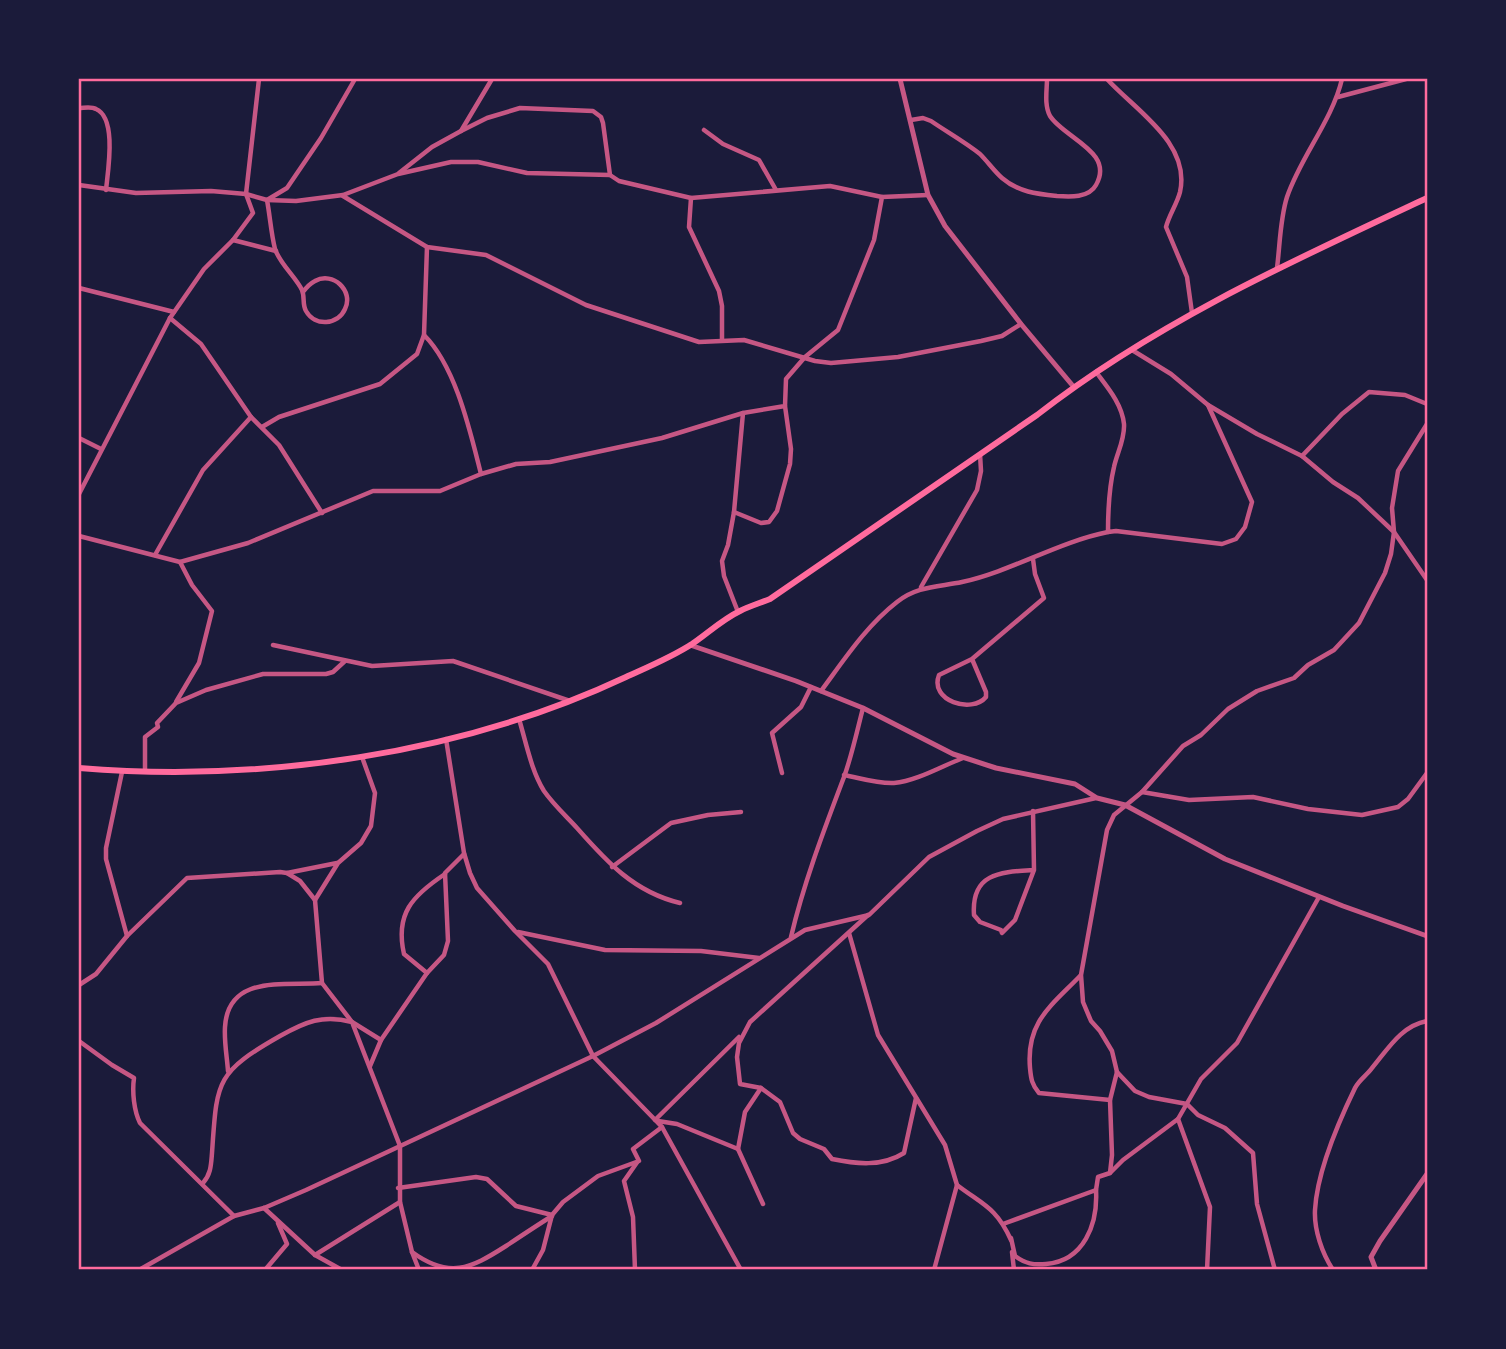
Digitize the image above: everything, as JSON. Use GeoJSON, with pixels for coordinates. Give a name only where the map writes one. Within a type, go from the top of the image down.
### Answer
{"type":"FeatureCollection","features":[{"type":"Feature","properties":{"kind":"main road"},"geometry":{"type":"LineString","coordinates":[[79,768],[122,772],[217,772],[260,770],[362,757],[446,739],[518,718],[571,701],[626,678],[690,645],[738,612],[770,599],[1037,415],[1073,386],[1192,313],[1277,268],[1427,198]]}},
{"type":"Feature","properties":{"kind":"street"},"geometry":{"type":"LineString","coordinates":[[79,494],[170,318],[204,269],[233,240],[253,213],[246,194],[259,79]]}},
{"type":"Feature","properties":{"kind":"street"},"geometry":{"type":"LineString","coordinates":[[267,200],[286,188],[321,138],[355,79]]}},
{"type":"Feature","properties":{"kind":"street"},"geometry":{"type":"LineString","coordinates":[[461,131],[492,79]]}},
{"type":"Feature","properties":{"kind":"street"},"geometry":{"type":"LineString","coordinates":[[900,79],[928,195],[945,226],[1073,386]]}},
{"type":"Feature","properties":{"kind":"street"},"geometry":{"type":"LineString","coordinates":[[911,120],[923,118],[931,121],[981,155],[1010,185],[1033,193],[1069,197],[1083,195],[1093,190],[1101,170],[1090,150],[1050,115],[1046,101],[1047,79]]}},
{"type":"Feature","properties":{"kind":"street"},"geometry":{"type":"LineString","coordinates":[[1107,79],[1165,135],[1173,149],[1179,167],[1181,188],[1166,227],[1188,277],[1192,313]]}},
{"type":"Feature","properties":{"kind":"street"},"geometry":{"type":"LineString","coordinates":[[1277,268],[1287,199],[1310,145],[1338,97],[1342,79]]}},
{"type":"Feature","properties":{"kind":"street"},"geometry":{"type":"LineString","coordinates":[[1338,97],[1402,79]]}},
{"type":"Feature","properties":{"kind":"street"},"geometry":{"type":"LineString","coordinates":[[79,108],[94,107],[103,114],[107,122],[110,147],[106,190]]}},
{"type":"Feature","properties":{"kind":"street"},"geometry":{"type":"LineString","coordinates":[[398,174],[432,147],[461,131],[488,118],[520,108],[536,107],[593,111],[601,117],[610,175]]}},
{"type":"Feature","properties":{"kind":"street"},"geometry":{"type":"LineString","coordinates":[[704,130],[723,144],[760,160],[776,190]]}},
{"type":"Feature","properties":{"kind":"street"},"geometry":{"type":"LineString","coordinates":[[79,185],[136,193],[211,191],[246,194],[267,200],[296,201],[343,195],[398,174],[464,161],[527,173],[610,175],[618,181],[691,198],[830,186],[882,197],[928,195]]}},
{"type":"Feature","properties":{"kind":"street"},"geometry":{"type":"LineString","coordinates":[[343,195],[427,247],[486,255],[586,305],[699,342],[744,340],[831,363],[898,356],[1002,336],[1021,324]]}},
{"type":"Feature","properties":{"kind":"street"},"geometry":{"type":"LineString","coordinates":[[734,512],[761,523],[769,522],[778,511],[792,456],[785,406],[786,379],[805,357],[838,330],[874,240],[882,197]]}},
{"type":"Feature","properties":{"kind":"street"},"geometry":{"type":"LineString","coordinates":[[691,198],[689,227],[719,291],[722,340]]}},
{"type":"Feature","properties":{"kind":"street"},"geometry":{"type":"LineString","coordinates":[[267,200],[276,251],[303,292],[304,307],[309,316],[327,323],[337,320],[348,303],[342,285],[334,280],[324,278],[314,281],[303,292]]}},
{"type":"Feature","properties":{"kind":"street"},"geometry":{"type":"LineString","coordinates":[[233,240],[276,251]]}},
{"type":"Feature","properties":{"kind":"street"},"geometry":{"type":"LineString","coordinates":[[262,427],[279,417],[380,384],[417,354],[424,335],[427,247]]}},
{"type":"Feature","properties":{"kind":"street"},"geometry":{"type":"LineString","coordinates":[[79,288],[174,312]]}},
{"type":"Feature","properties":{"kind":"street"},"geometry":{"type":"LineString","coordinates":[[170,318],[201,344],[251,417],[279,445],[322,513]]}},
{"type":"Feature","properties":{"kind":"street"},"geometry":{"type":"LineString","coordinates":[[424,335],[435,347],[459,398],[481,474]]}},
{"type":"Feature","properties":{"kind":"street"},"geometry":{"type":"LineString","coordinates":[[1132,350],[1171,374],[1209,405],[1257,434],[1302,456],[1333,482],[1358,498],[1394,532],[1427,580]]}},
{"type":"Feature","properties":{"kind":"street"},"geometry":{"type":"LineString","coordinates":[[1096,372],[1115,396],[1124,424],[1124,436],[1114,468],[1109,500],[1108,532]]}},
{"type":"Feature","properties":{"kind":"street"},"geometry":{"type":"LineString","coordinates":[[1302,456],[1328,428],[1369,392],[1405,395],[1427,404]]}},
{"type":"Feature","properties":{"kind":"street"},"geometry":{"type":"LineString","coordinates":[[821,691],[873,623],[898,601],[921,588],[962,582],[1108,532],[1222,544],[1236,539],[1245,527],[1252,502],[1209,405]]}},
{"type":"Feature","properties":{"kind":"street"},"geometry":{"type":"LineString","coordinates":[[79,536],[180,562],[248,543],[373,492],[440,491],[481,474],[516,464],[550,462],[662,438],[743,413],[785,406]]}},
{"type":"Feature","properties":{"kind":"street"},"geometry":{"type":"LineString","coordinates":[[738,612],[724,576],[722,561],[734,512],[743,413]]}},
{"type":"Feature","properties":{"kind":"street"},"geometry":{"type":"LineString","coordinates":[[155,555],[203,470],[251,417]]}},
{"type":"Feature","properties":{"kind":"street"},"geometry":{"type":"LineString","coordinates":[[1110,1173],[1110,1100],[1117,1072],[1112,1051],[1091,1021],[1083,1002],[1081,975],[1107,830],[1114,815],[1142,792],[1170,759],[1219,720],[1228,709],[1257,691],[1294,678],[1308,665],[1334,650],[1359,623],[1385,573],[1394,532],[1392,508],[1398,471],[1427,424]]}},
{"type":"Feature","properties":{"kind":"street"},"geometry":{"type":"LineString","coordinates":[[79,438],[101,449]]}},
{"type":"Feature","properties":{"kind":"street"},"geometry":{"type":"LineString","coordinates":[[921,588],[977,490],[981,471],[980,452]]}},
{"type":"Feature","properties":{"kind":"street"},"geometry":{"type":"LineString","coordinates":[[972,659],[986,692],[982,701],[960,704],[939,692],[936,686],[939,675],[972,659],[1044,598],[1035,574],[1033,559]]}},
{"type":"Feature","properties":{"kind":"street"},"geometry":{"type":"LineString","coordinates":[[145,771],[145,737],[158,727],[157,723],[176,703],[199,663],[212,611],[192,585],[180,562]]}},
{"type":"Feature","properties":{"kind":"street"},"geometry":{"type":"LineString","coordinates":[[273,645],[386,666],[453,661],[571,701]]}},
{"type":"Feature","properties":{"kind":"street"},"geometry":{"type":"LineString","coordinates":[[690,645],[863,708],[964,757],[996,768],[1075,784],[1097,798],[1125,805],[1225,859],[1427,936]]}},
{"type":"Feature","properties":{"kind":"street"},"geometry":{"type":"LineString","coordinates":[[176,703],[206,690],[263,674],[330,673],[346,660]]}},
{"type":"Feature","properties":{"kind":"street"},"geometry":{"type":"LineString","coordinates":[[782,773],[772,733],[801,707],[811,687]]}},
{"type":"Feature","properties":{"kind":"street"},"geometry":{"type":"LineString","coordinates":[[791,937],[808,871],[844,775],[863,708]]}},
{"type":"Feature","properties":{"kind":"street"},"geometry":{"type":"LineString","coordinates":[[518,718],[545,791],[612,867],[626,879],[652,894],[680,903]]}},
{"type":"Feature","properties":{"kind":"street"},"geometry":{"type":"LineString","coordinates":[[446,739],[464,853],[477,888],[548,964],[593,1056],[662,1127],[741,1270]]}},
{"type":"Feature","properties":{"kind":"street"},"geometry":{"type":"LineString","coordinates":[[315,900],[338,863],[361,843],[371,826],[375,793],[362,757]]}},
{"type":"Feature","properties":{"kind":"street"},"geometry":{"type":"LineString","coordinates":[[844,775],[896,783],[964,757]]}},
{"type":"Feature","properties":{"kind":"street"},"geometry":{"type":"LineString","coordinates":[[122,772],[106,859],[127,936]]}},
{"type":"Feature","properties":{"kind":"street"},"geometry":{"type":"LineString","coordinates":[[1142,792],[1189,800],[1253,797],[1308,810],[1362,816],[1398,807],[1408,799],[1427,773]]}},
{"type":"Feature","properties":{"kind":"street"},"geometry":{"type":"LineString","coordinates":[[655,1120],[742,1034],[760,1012],[869,915],[929,857],[1003,819],[1097,798]]}},
{"type":"Feature","properties":{"kind":"street"},"geometry":{"type":"LineString","coordinates":[[1032,811],[1034,870],[1015,920],[1002,933],[1001,930],[980,922],[974,915],[979,887],[990,876],[999,872],[1034,870]]}},
{"type":"Feature","properties":{"kind":"street"},"geometry":{"type":"LineString","coordinates":[[612,867],[671,823],[708,814],[741,812]]}},
{"type":"Feature","properties":{"kind":"street"},"geometry":{"type":"LineString","coordinates":[[426,973],[404,954],[401,923],[417,896],[464,853]]}},
{"type":"Feature","properties":{"kind":"street"},"geometry":{"type":"LineString","coordinates":[[79,985],[96,974],[127,936],[187,878],[287,873],[338,863]]}},
{"type":"Feature","properties":{"kind":"street"},"geometry":{"type":"LineString","coordinates":[[287,873],[305,886],[315,900],[322,982],[352,1022],[400,1146],[400,1202],[419,1270]]}},
{"type":"Feature","properties":{"kind":"street"},"geometry":{"type":"LineString","coordinates":[[370,1067],[382,1040],[426,973],[444,954],[445,873]]}},
{"type":"Feature","properties":{"kind":"street"},"geometry":{"type":"LineString","coordinates":[[957,1185],[987,1204],[1011,1238],[1015,1256],[1032,1265],[1055,1264],[1070,1258],[1083,1247],[1088,1237],[1096,1208],[1098,1177],[1110,1173],[1178,1119],[1201,1079],[1237,1043],[1319,897]]}},
{"type":"Feature","properties":{"kind":"street"},"geometry":{"type":"LineString","coordinates":[[139,1270],[234,1216],[264,1208],[593,1056],[656,1023],[791,937],[813,928],[869,915]]}},
{"type":"Feature","properties":{"kind":"street"},"geometry":{"type":"LineString","coordinates":[[515,931],[605,950],[701,951],[760,958]]}},
{"type":"Feature","properties":{"kind":"street"},"geometry":{"type":"LineString","coordinates":[[849,933],[878,1035],[945,1145],[957,1185],[934,1270]]}},
{"type":"Feature","properties":{"kind":"street"},"geometry":{"type":"LineString","coordinates":[[1081,975],[1048,1007],[1033,1031],[1029,1055],[1031,1083],[1039,1093],[1110,1100]]}},
{"type":"Feature","properties":{"kind":"street"},"geometry":{"type":"LineString","coordinates":[[203,1184],[211,1171],[216,1101],[228,1071],[225,1027],[232,1004],[242,992],[260,985],[322,982]]}},
{"type":"Feature","properties":{"kind":"street"},"geometry":{"type":"LineString","coordinates":[[228,1071],[251,1052],[305,1022],[337,1018],[352,1022],[382,1040]]}},
{"type":"Feature","properties":{"kind":"street"},"geometry":{"type":"LineString","coordinates":[[1333,1270],[1318,1235],[1315,1209],[1324,1168],[1335,1137],[1356,1085],[1400,1034],[1416,1023],[1427,1021]]}},
{"type":"Feature","properties":{"kind":"street"},"geometry":{"type":"LineString","coordinates":[[742,1034],[737,1057],[740,1084],[761,1088],[780,1102],[793,1133],[800,1139],[824,1149],[832,1159],[863,1164],[890,1162],[904,1153],[916,1097]]}},
{"type":"Feature","properties":{"kind":"street"},"geometry":{"type":"LineString","coordinates":[[79,1041],[134,1078],[133,1088],[140,1123],[234,1216]]}},
{"type":"Feature","properties":{"kind":"street"},"geometry":{"type":"LineString","coordinates":[[1117,1072],[1135,1091],[1186,1104],[1198,1115],[1225,1128],[1253,1153],[1257,1204],[1275,1270]]}},
{"type":"Feature","properties":{"kind":"street"},"geometry":{"type":"LineString","coordinates":[[761,1088],[745,1112],[737,1149],[762,1204]]}},
{"type":"Feature","properties":{"kind":"street"},"geometry":{"type":"LineString","coordinates":[[1178,1119],[1210,1207],[1207,1270]]}},
{"type":"Feature","properties":{"kind":"street"},"geometry":{"type":"LineString","coordinates":[[655,1120],[662,1127]]}},
{"type":"Feature","properties":{"kind":"street"},"geometry":{"type":"LineString","coordinates":[[655,1120],[677,1124],[737,1149]]}},
{"type":"Feature","properties":{"kind":"street"},"geometry":{"type":"LineString","coordinates":[[639,1161],[634,1149],[662,1127]]}},
{"type":"Feature","properties":{"kind":"street"},"geometry":{"type":"LineString","coordinates":[[412,1252],[436,1266],[460,1270],[485,1260],[552,1215],[572,1194],[598,1176],[639,1161]]}},
{"type":"Feature","properties":{"kind":"street"},"geometry":{"type":"LineString","coordinates":[[635,1270],[633,1217],[624,1181],[639,1161]]}},
{"type":"Feature","properties":{"kind":"street"},"geometry":{"type":"LineString","coordinates":[[1376,1270],[1371,1257],[1427,1174]]}},
{"type":"Feature","properties":{"kind":"street"},"geometry":{"type":"LineString","coordinates":[[398,1188],[475,1177],[487,1179],[516,1206],[552,1215]]}},
{"type":"Feature","properties":{"kind":"street"},"geometry":{"type":"LineString","coordinates":[[1003,1224],[1096,1190]]}},
{"type":"Feature","properties":{"kind":"street"},"geometry":{"type":"LineString","coordinates":[[315,1255],[400,1202]]}},
{"type":"Feature","properties":{"kind":"street"},"geometry":{"type":"LineString","coordinates":[[264,1208],[315,1255],[342,1270]]}},
{"type":"Feature","properties":{"kind":"street"},"geometry":{"type":"LineString","coordinates":[[532,1270],[543,1250],[552,1215]]}},
{"type":"Feature","properties":{"kind":"street"},"geometry":{"type":"LineString","coordinates":[[265,1270],[287,1244],[276,1219]]}},
{"type":"Feature","properties":{"kind":"street"},"geometry":{"type":"LineString","coordinates":[[1011,1238],[1014,1270]]}}]}
